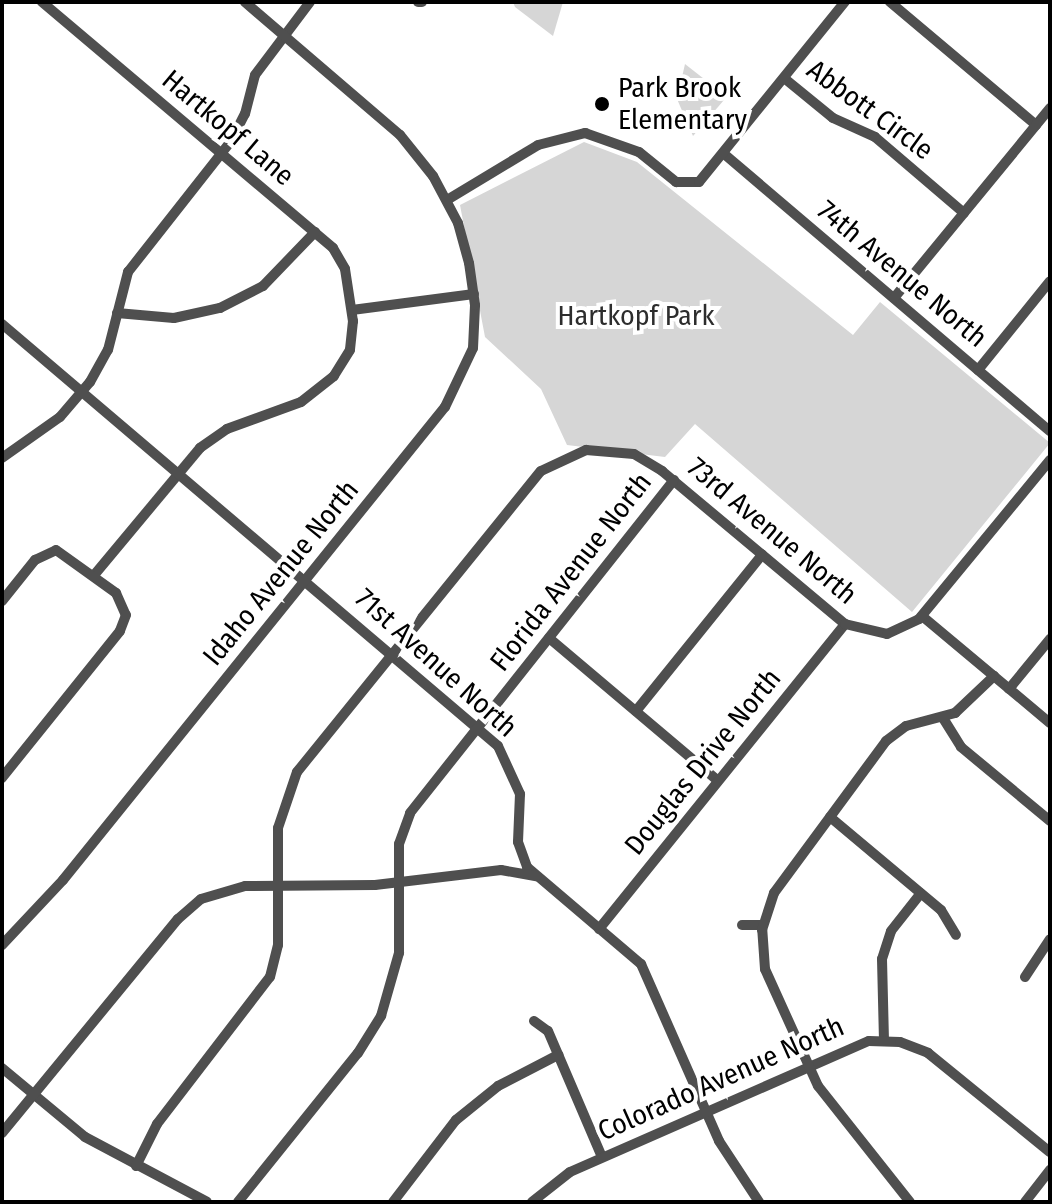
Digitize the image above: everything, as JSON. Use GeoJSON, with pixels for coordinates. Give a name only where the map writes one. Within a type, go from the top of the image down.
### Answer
{"type":"FeatureCollection","features":[{"type":"Feature","properties":{"kind":"street","name":"Hartkopf Lane"},"geometry":{"type":"LineString","coordinates":[[42,2],[315,232],[340,258],[352,310],[350,350],[334,376],[282,412],[213,438],[178,472],[94,575]]}},
{"type":"Feature","properties":{"kind":"street"},"geometry":{"type":"LineString","coordinates":[[245,2],[284,35]]}},
{"type":"Feature","properties":{"kind":"street"},"geometry":{"type":"LineString","coordinates":[[2,458],[47,429],[82,392],[108,350],[136,258],[239,128],[255,75],[310,2]]}},
{"type":"Feature","properties":{"kind":"street"},"geometry":{"type":"LineString","coordinates":[[447,200],[538,145],[585,133],[639,152],[676,182],[690,185],[699,182],[845,2]]}},
{"type":"Feature","properties":{"kind":"street"},"geometry":{"type":"LineString","coordinates":[[890,2],[1036,125]]}},
{"type":"Feature","properties":{"kind":"street","name":"Idaho Avenue North"},"geometry":{"type":"LineString","coordinates":[[2,945],[63,880],[458,389],[473,348],[474,294],[464,243],[440,187],[400,135],[284,35]]}},
{"type":"Feature","properties":{"kind":"street","name":"Abbott Circle"},"geometry":{"type":"LineString","coordinates":[[784,78],[833,118],[875,137],[964,213]]}},
{"type":"Feature","properties":{"kind":"street"},"geometry":{"type":"LineString","coordinates":[[894,298],[1050,108]]}},
{"type":"Feature","properties":{"kind":"street","name":"74th Avenue North"},"geometry":{"type":"LineString","coordinates":[[723,153],[1050,431]]}},
{"type":"Feature","properties":{"kind":"street"},"geometry":{"type":"LineString","coordinates":[[117,313],[174,318],[220,308],[263,286],[315,232]]}},
{"type":"Feature","properties":{"kind":"street"},"geometry":{"type":"LineString","coordinates":[[978,370],[1050,281]]}},
{"type":"Feature","properties":{"kind":"street"},"geometry":{"type":"LineString","coordinates":[[352,310],[474,294]]}},
{"type":"Feature","properties":{"kind":"street","name":"71st Avenue North"},"geometry":{"type":"LineString","coordinates":[[2,324],[498,746],[516,777],[518,842],[536,876],[641,964],[730,1160],[759,1202]]}},
{"type":"Feature","properties":{"kind":"street","name":"73rd Avenue North"},"geometry":{"type":"LineString","coordinates":[[277,886],[278,828],[288,790],[308,756],[529,483],[554,461],[602,449],[634,454],[674,480],[845,624],[887,634],[910,627],[922,616]]}},
{"type":"Feature","properties":{"kind":"street"},"geometry":{"type":"LineString","coordinates":[[1050,460],[922,616],[1050,723]]}},
{"type":"Feature","properties":{"kind":"street","name":"Florida Avenue North"},"geometry":{"type":"LineString","coordinates":[[238,1202],[358,1053],[381,1016],[399,953],[399,844],[410,813],[674,480]]}},
{"type":"Feature","properties":{"kind":"street"},"geometry":{"type":"LineString","coordinates":[[2,601],[49,551],[65,552],[122,599],[124,624],[2,778]]}},
{"type":"Feature","properties":{"kind":"street"},"geometry":{"type":"LineString","coordinates":[[636,711],[762,555]]}},
{"type":"Feature","properties":{"kind":"street","name":"Douglas Drive North"},"geometry":{"type":"LineString","coordinates":[[599,929],[845,624]]}},
{"type":"Feature","properties":{"kind":"street"},"geometry":{"type":"LineString","coordinates":[[549,638],[718,781]]}},
{"type":"Feature","properties":{"kind":"street"},"geometry":{"type":"LineString","coordinates":[[1009,689],[1050,639]]}},
{"type":"Feature","properties":{"kind":"street"},"geometry":{"type":"LineString","coordinates":[[910,1202],[825,1097],[808,1066],[765,969],[763,925],[774,893],[895,733],[943,718],[966,706],[994,676]]}},
{"type":"Feature","properties":{"kind":"street"},"geometry":{"type":"LineString","coordinates":[[943,718],[961,747],[1050,821]]}},
{"type":"Feature","properties":{"kind":"street"},"geometry":{"type":"LineString","coordinates":[[830,817],[941,910],[956,935]]}},
{"type":"Feature","properties":{"kind":"street"},"geometry":{"type":"LineString","coordinates":[[2,1133],[189,908],[230,888],[398,883],[501,870],[536,876]]}},
{"type":"Feature","properties":{"kind":"street"},"geometry":{"type":"LineString","coordinates":[[136,1166],[157,1124],[270,977],[278,945],[277,886]]}},
{"type":"Feature","properties":{"kind":"street"},"geometry":{"type":"LineString","coordinates":[[884,1041],[882,959],[891,931],[921,893]]}},
{"type":"Feature","properties":{"kind":"street"},"geometry":{"type":"LineString","coordinates":[[742,925],[763,925]]}},
{"type":"Feature","properties":{"kind":"street"},"geometry":{"type":"LineString","coordinates":[[1025,977],[1050,939]]}},
{"type":"Feature","properties":{"kind":"street"},"geometry":{"type":"LineString","coordinates":[[534,1021],[548,1031],[602,1157]]}},
{"type":"Feature","properties":{"kind":"street","name":"Colorado Avenue North"},"geometry":{"type":"LineString","coordinates":[[532,1202],[570,1172],[602,1157],[855,1045],[884,1041],[928,1053],[1050,1152]]}},
{"type":"Feature","properties":{"kind":"street"},"geometry":{"type":"LineString","coordinates":[[393,1202],[456,1120],[498,1086],[558,1055]]}},
{"type":"Feature","properties":{"kind":"street"},"geometry":{"type":"LineString","coordinates":[[2,1068],[85,1137],[207,1202]]}},
{"type":"Feature","properties":{"kind":"street"},"geometry":{"type":"LineString","coordinates":[[1025,1202],[1050,1170]]}},
{"type":"Feature","properties":{"kind":"green space"},"geometry":{"type":"Polygon","coordinates":[[[513,2],[563,2],[553,36],[515,7],[513,2]]]}},
{"type":"Feature","properties":{"kind":"green space"},"geometry":{"type":"Polygon","coordinates":[[[685,64],[722,93],[724,100],[693,136],[677,99],[685,64]]]}},
{"type":"Feature","properties":{"kind":"green space","name":"Hartkopf Park"},"geometry":{"type":"Polygon","coordinates":[[[584,142],[637,162],[853,335],[880,302],[1050,443],[912,612],[695,424],[665,457],[567,445],[541,389],[485,337],[460,205],[584,142]]]}},
{"type":"Feature","properties":{"kind":"place","name":"Park Brook Elementary"},"geometry":{"type":"Point","coordinates":[602,104]}}]}
